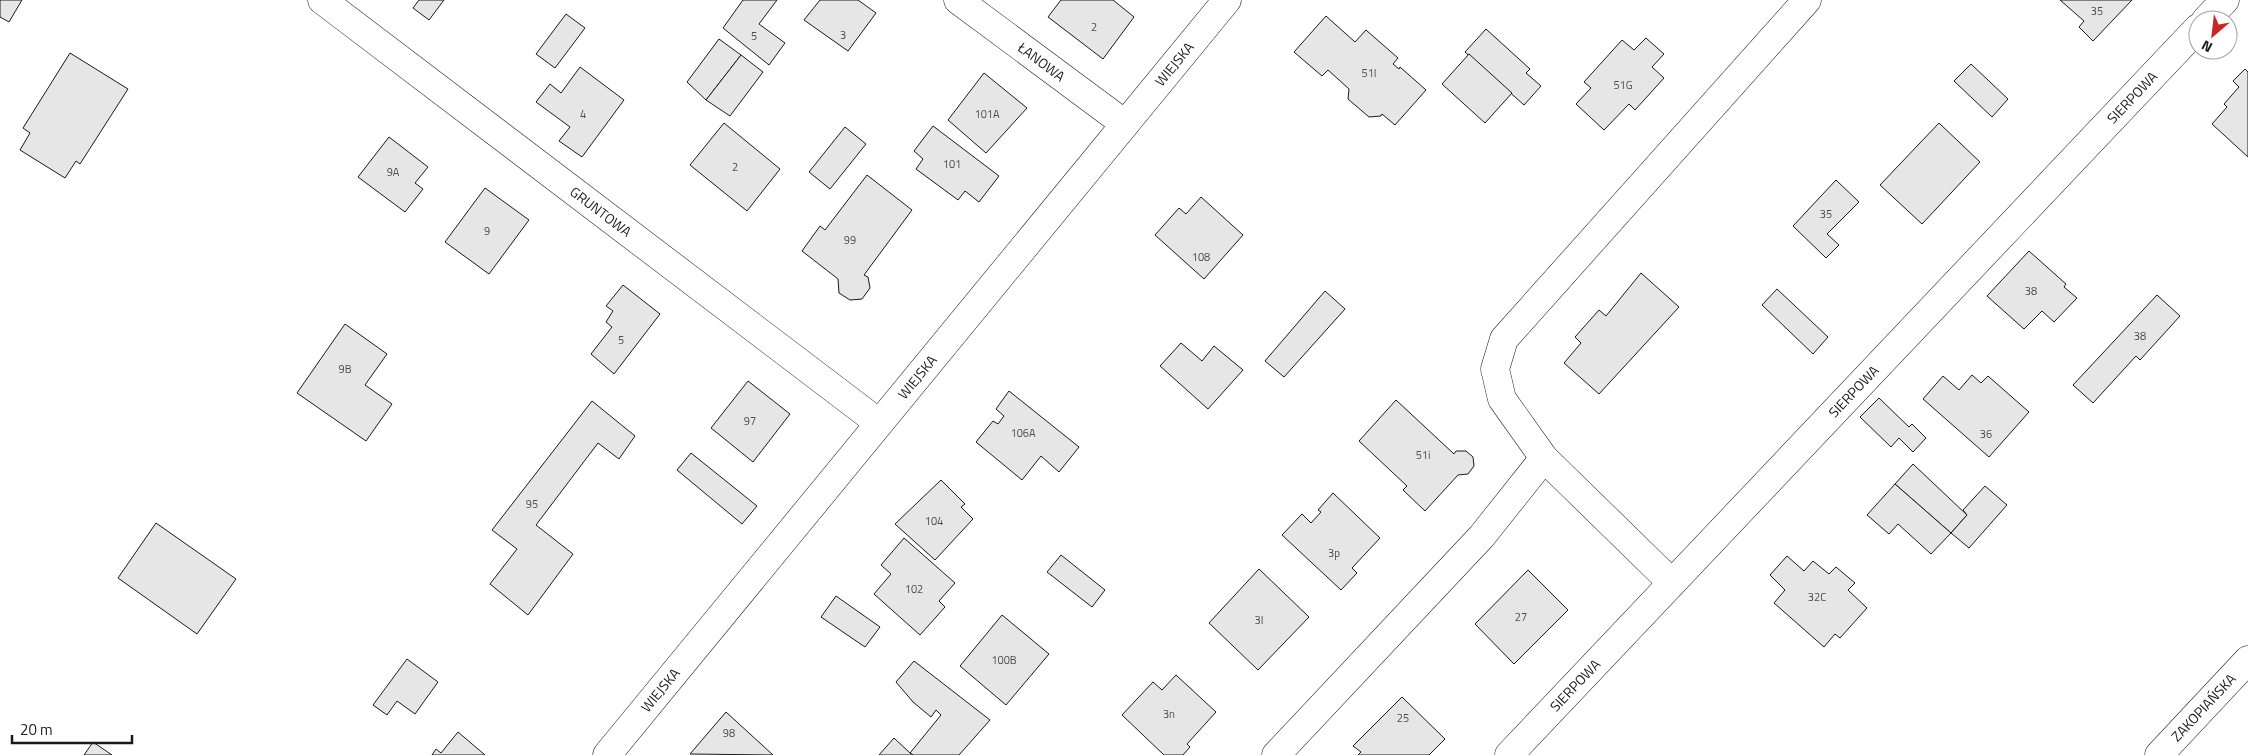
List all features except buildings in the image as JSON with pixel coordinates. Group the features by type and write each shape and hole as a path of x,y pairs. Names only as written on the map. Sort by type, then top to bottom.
{"street":[{"name":"GRUNTOWA","path":"322,0 879,423"},
{"name":"ŁANOWA","path":"958,0 1125,124"},
{"name":"WIEJSKA","path":"608,755 1227,0"},
{"path":"1672,583 1544,458 1502,400 1495,370 1504,340 1808,0"},
{"path":"2216,10 2225,0"},
{"name":"SIERPOWA","path":"1510,755 2188,39"},
{"path":"1276,755 1482,536 1544,458"},
{"name":"ZAKOPIAŃSKA","path":"2159,755 2248,660"}]}
